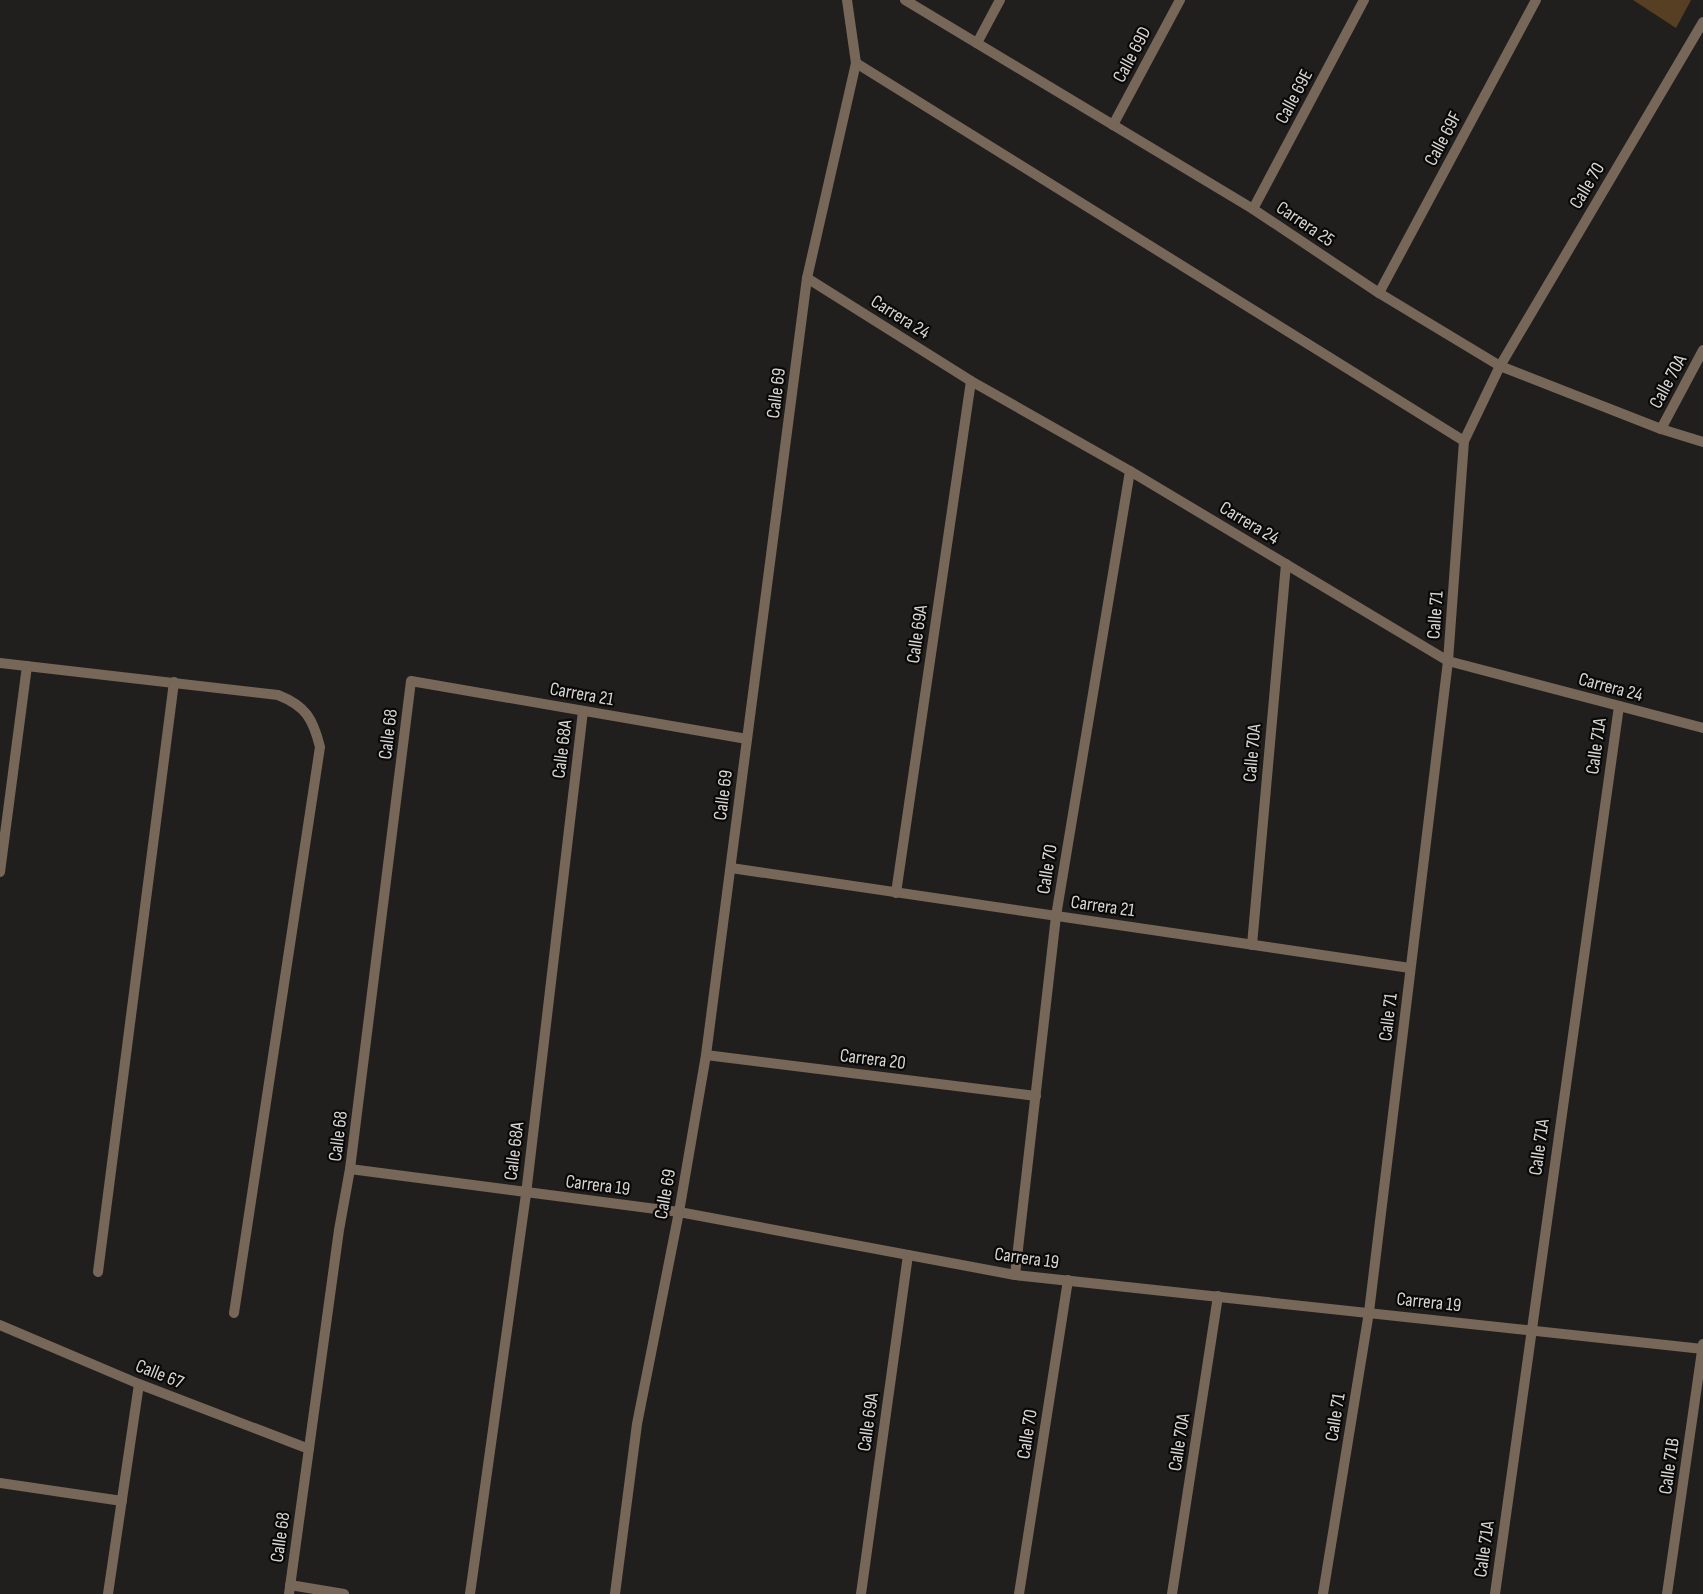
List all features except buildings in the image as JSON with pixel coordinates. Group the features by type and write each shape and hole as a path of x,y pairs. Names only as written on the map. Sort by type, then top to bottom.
{"street":[{"name":"Calle 69","path":"615,1594 637,1424 679,1212 706,1056 807,278 856,63 847,0"},
{"name":"Carrera 25","path":"905,0 1253,209 1379,293 1500,366 1661,429 1703,442"},
{"path":"977,43 1000,0"},
{"name":"Calle 69D","path":"1113,125 1180,0"},
{"name":"Calle 69E","path":"1253,209 1364,0"},
{"name":"Calle 69F","path":"1379,293 1536,0"},
{"name":"Calle 70","path":"1464,441 1500,366 1703,22"},
{"path":"856,63 1464,441"},
{"name":"Carrera 24","path":"807,278 971,381 1130,471 1448,660 1703,728"},
{"name":"Calle 70A","path":"1661,429 1703,350"},
{"name":"Calle 69A","path":"896,892 971,381"},
{"name":"Calle 71","path":"1323,1594 1369,1312 1448,660 1464,441"},
{"name":"Calle 70","path":"1016,1274 1056,916 1130,471"},
{"name":"Calle 70A","path":"1252,945 1286,564"},
{"path":"0,663 278,694 294,701 304,710 315,727 320,747 234,1313"},
{"path":"0,872 27,666"},
{"name":"Carrera 21","path":"411,681 747,739"},
{"name":"Calle 68","path":"290,1590 339,1230 350,1169 411,681"},
{"path":"98,1272 174,682"},
{"name":"Calle 71A","path":"1495,1594 1530,1329 1619,706"},
{"name":"Calle 68A","path":"470,1594 526,1194 583,711"},
{"name":"Carrera 21","path":"731,868 1410,968"},
{"name":"Carrera 20","path":"706,1056 1036,1096"},
{"name":"Carrera 19","path":"350,1169 526,1194 679,1212 1016,1274 1703,1348"},
{"name":"Calle 69A","path":"861,1594 908,1255"},
{"name":"Calle 70","path":"1019,1594 1068,1280"},
{"name":"Calle 70A","path":"1172,1594 1218,1296"},
{"name":"Calle 67","path":"0,1325 139,1384 308,1449"},
{"name":"Calle 71B","path":"1667,1594 1703,1344"},
{"path":"108,1594 139,1384"},
{"path":"0,1483 122,1501"},
{"path":"290,1590 344,1594"}],"shaded area":[{"path":"1633,0 1691,0 1676,28"}]}
